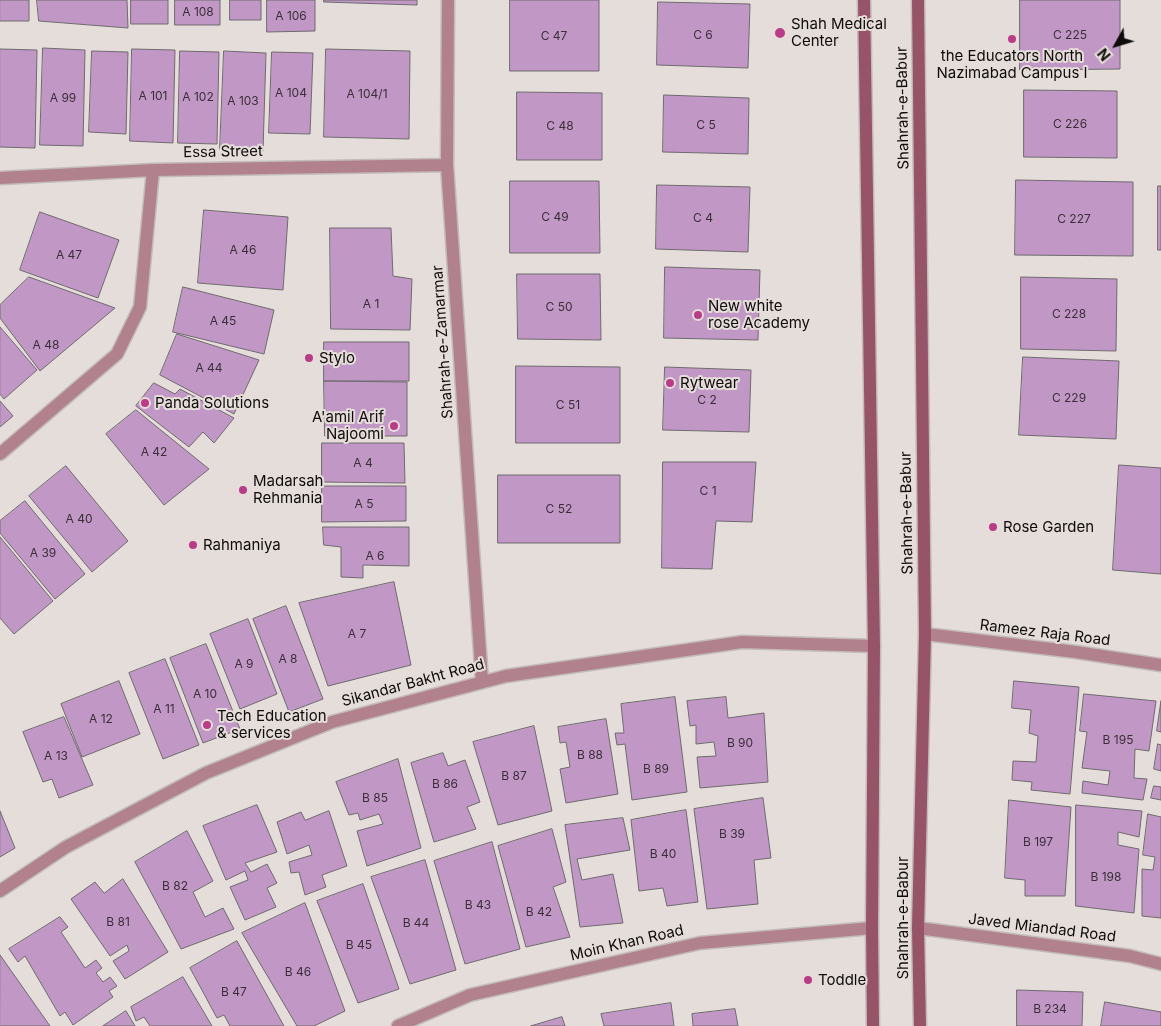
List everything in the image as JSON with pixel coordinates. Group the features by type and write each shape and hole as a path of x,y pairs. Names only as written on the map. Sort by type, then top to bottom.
{"main road":[{"name":"Shahrah-e-Babur","path":"864,0 874,646 873,1026"},
{"name":"Shahrah-e-Babur","path":"918,0 925,634 918,928 920,1026"}],"street":[{"name":"Shahrah-e-Zamarmar","path":"448,0 447,165 482,682"},
{"name":"Essa Street","path":"0,178 153,170 447,165"},
{"path":"0,454 117,354 140,307 153,170"},
{"name":"Rameez Raja Road","path":"925,634 1076,652 1161,666"},
{"name":"Sikandar Bakht Road","path":"0,891 66,847 206,773 332,722 506,676 742,642 874,646"},
{"name":"Moin Khan Road","path":"398,1026 470,995 700,943 872,928"},
{"name":"Javed Miandad Road","path":"918,928 1130,956 1161,964"}],"building":[{"path":"0,0 29,0 29,21 0,21"},
{"path":"37,0 127,0 128,28 39,21"},
{"path":"131,0 168,0 168,24 131,24"},
{"path":"175,0 220,0 220,25 175,25"},
{"path":"230,0 261,0 261,20 230,20"},
{"path":"267,0 315,0 315,31 267,32"},
{"path":"324,0 417,0 417,5 324,2"},
{"path":"510,0 599,0 599,71 510,71"},
{"path":"1020,0 1120,0 1120,69 1020,70"},
{"path":"658,2 750,4 748,68 657,65"},
{"path":"43,48 85,50 83,146 40,145"},
{"path":"0,49 37,50 35,148 0,147"},
{"path":"132,49 175,50 173,143 130,141"},
{"path":"326,49 410,51 409,139 324,137"},
{"path":"92,51 128,52 126,134 89,132"},
{"path":"180,51 219,52 217,144 178,143"},
{"path":"224,51 266,53 263,151 220,149"},
{"path":"272,52 313,53 310,134 269,133"},
{"path":"1024,90 1117,91 1117,158 1024,157"},
{"path":"517,92 602,93 602,160 517,160"},
{"path":"664,95 749,98 748,154 663,152"},
{"path":"1016,180 1133,182 1133,256 1015,255"},
{"path":"510,181 599,181 600,253 510,253"},
{"path":"657,185 750,187 748,252 656,249"},
{"path":"1158,186 1161,186 1161,250 1158,250"},
{"path":"204,210 288,217 283,290 198,283"},
{"path":"40,212 119,240 98,298 20,270"},
{"path":"330,228 391,228 393,276 412,279 410,330 331,329"},
{"path":"665,267 760,270 758,340 664,338"},
{"path":"517,274 600,274 601,340 518,339"},
{"path":"29,277 115,308 40,371 0,318 0,305"},
{"path":"1021,277 1117,279 1116,351 1021,349"},
{"path":"183,287 274,310 264,354 173,332"},
{"path":"0,327 37,370 4,399 0,394"},
{"path":"177,334 259,360 234,414 160,375"},
{"path":"324,342 409,342 409,381 324,381"},
{"path":"1023,357 1119,361 1116,439 1019,435"},
{"path":"516,366 620,367 620,443 516,443"},
{"path":"665,367 751,370 749,432 663,430"},
{"path":"324,381 407,382 407,436 325,436"},
{"path":"154,383 175,394 180,389 234,418 214,443 203,432 189,447 136,406"},
{"path":"0,401 13,416 0,427"},
{"path":"136,410 209,469 164,505 106,434"},
{"path":"322,443 404,443 405,483 322,482"},
{"path":"663,462 756,462 752,522 716,521 712,569 662,568"},
{"path":"1119,465 1161,468 1161,574 1113,570"},
{"path":"66,466 128,541 92,572 29,496"},
{"path":"498,475 620,475 620,543 498,543"},
{"path":"322,486 406,486 406,521 322,522"},
{"path":"25,501 85,574 55,599 0,533 0,521"},
{"path":"323,527 409,527 409,566 363,565 363,578 341,577 341,547 324,545"},
{"path":"0,537 53,601 14,634 0,618"},
{"path":"394,582 411,665 328,686 299,603"},
{"path":"286,606 323,699 289,712 253,619"},
{"path":"248,619 277,694 240,709 210,634"},
{"path":"206,644 240,729 203,743 170,658"},
{"path":"165,659 199,745 163,759 129,673"},
{"path":"119,681 140,734 82,757 61,704"},
{"path":"1014,681 1079,687 1070,794 1031,790 1032,782 1012,780 1013,761 1036,762 1038,736 1029,733 1031,710 1012,708"},
{"path":"1084,694 1156,701 1149,751 1135,749 1134,778 1147,779 1143,800 1082,793 1083,781 1108,785 1110,771 1082,768 1087,732 1080,731"},
{"path":"675,697 687,792 632,800 625,744 617,745 615,733 624,733 621,704"},
{"path":"726,697 728,718 764,713 768,782 700,788 697,757 716,756 714,742 696,744 696,725 690,726 687,701"},
{"path":"1161,701 1161,732 1157,731"},
{"path":"64,717 93,785 59,798 52,779 43,782 23,732"},
{"path":"606,719 618,794 566,803 560,769 570,767 566,742 560,743 558,727"},
{"path":"534,726 552,811 498,825 473,742"},
{"path":"1158,744 1161,745 1161,771 1154,769"},
{"path":"443,753 448,766 465,760 480,802 467,807 476,829 434,842 411,763"},
{"path":"398,759 421,848 367,866 357,831 383,824 379,814 360,820 358,813 349,815 336,782"},
{"path":"1154,786 1161,787 1161,800 1151,798"},
{"path":"763,798 771,858 754,860 758,904 707,909 694,809"},
{"path":"1009,800 1071,807 1065,896 1025,896 1025,880 1005,878"},
{"path":"257,805 277,852 245,863 251,872 267,864 277,883 267,888 276,907 245,920 230,887 248,880 245,871 226,880 203,826"},
{"path":"1076,805 1142,811 1139,837 1118,832 1118,845 1139,849 1134,913 1076,906"},
{"path":"686,810 698,902 667,906 663,888 639,891 631,820"},
{"path":"0,811 15,848 0,857"},
{"path":"329,811 347,866 322,875 326,887 305,895 299,872 291,873 289,862 312,855 309,845 287,854 277,822 301,812 305,820"},
{"path":"1148,814 1161,817 1161,918 1142,916 1142,869 1153,870 1155,857 1143,855"},
{"path":"623,818 630,850 577,859 582,880 613,874 623,923 580,927 565,825"},
{"path":"552,829 566,882 553,887 570,937 526,947 498,846"},
{"path":"187,831 213,881 193,892 205,917 223,908 234,929 181,949 135,862"},
{"path":"492,842 520,949 465,964 434,861"},
{"path":"425,860 456,970 410,984 371,877"},
{"path":"123,879 168,952 125,979 113,961 129,951 127,945 110,956 71,899 95,882 104,893"},
{"path":"363,884 399,989 358,1003 317,901"},
{"path":"305,903 345,1011 314,1026 297,1026 242,933"},
{"path":"60,917 68,927 61,932 85,968 96,960 102,968 96,973 103,982 110,977 117,986 109,991 113,997 73,1025 65,1012 60,1016 25,956 18,962 9,949"},
{"path":"237,941 284,1026 230,1026 224,1015 217,1018 190,968"},
{"path":"0,955 50,1026 0,1026"},
{"path":"183,977 212,1026 150,1026 144,1017 136,1021 131,1007"},
{"path":"1017,990 1083,992 1082,1026 1017,1026"},
{"path":"1105,1002 1161,1012 1161,1026 1101,1026"},
{"path":"671,1003 674,1026 604,1026 601,1014"},
{"path":"735,1009 738,1026 693,1026 692,1014"},
{"path":"126,1011 135,1026 103,1026"},
{"path":"562,1017 565,1026 531,1026"}],"place":[{"name":"Shah Medical Center","path":"780,33"},
{"name":"the Educators North Nazimabad Campus I","path":"1012,39"},
{"name":"New white rose Academy","path":"698,315"},
{"name":"Stylo","path":"309,358"},
{"name":"Rytwear","path":"670,383"},
{"name":"Panda Solutions","path":"145,403"},
{"name":"A'amil Arif Najoomi","path":"394,426"},
{"name":"Madarsah Rehmania","path":"243,490"},
{"name":"Rose Garden","path":"993,527"},
{"name":"Rahmaniya","path":"193,545"},
{"name":"Tech Education & services","path":"207,725"},
{"name":"Toddle","path":"808,980"}]}
